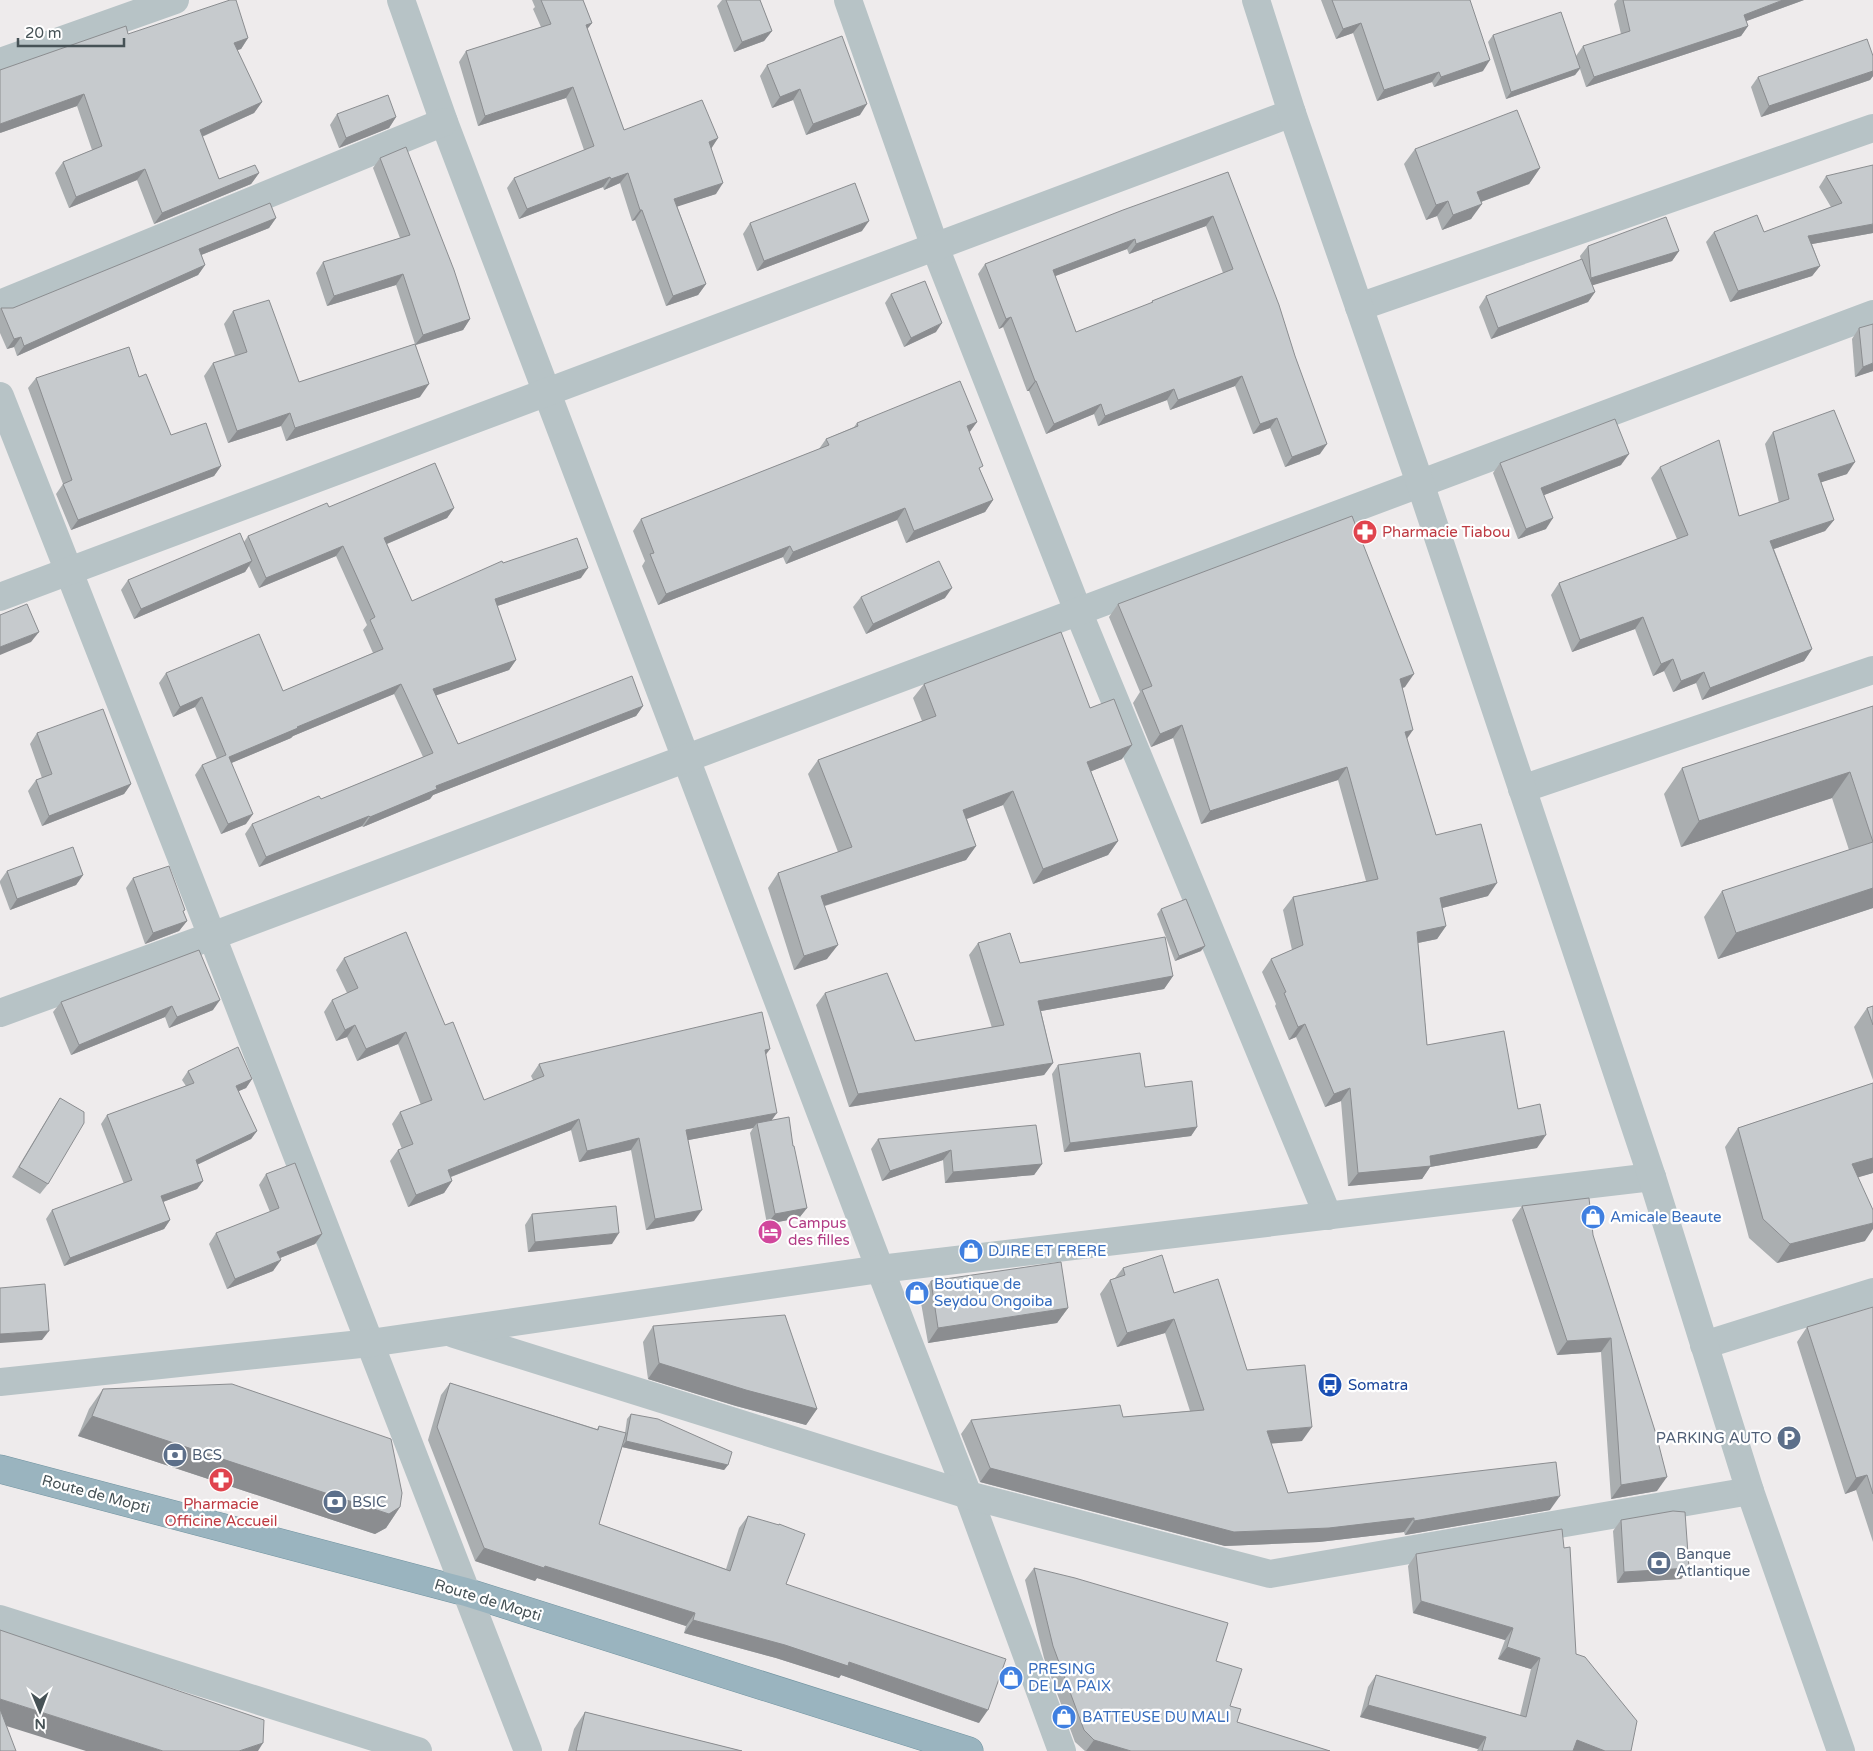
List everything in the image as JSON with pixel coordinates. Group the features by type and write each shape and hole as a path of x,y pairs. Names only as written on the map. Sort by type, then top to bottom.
{"highway":[{"name":"Route de Mopti","path":"0,1469 466,1592 969,1751"}],"street":[{"path":"0,62 175,0"},
{"path":"401,0 444,122 880,1269 968,1495 1062,1751"},
{"path":"848,0 935,247 1078,611 1328,1216"},
{"path":"1256,0 1292,113 1420,483 1652,1177 1750,1491 1841,1751"},
{"path":"0,597 1292,113"},
{"path":"0,304 444,122"},
{"path":"1359,307 1873,128"},
{"path":"0,1013 212,936 1873,314"},
{"path":"0,396 70,571 528,1751"},
{"path":"1522,789 1873,670"},
{"path":"0,1382 370,1343 880,1269 1652,1177"},
{"path":"1704,1345 1873,1292"},
{"path":"448,1332 968,1495 1270,1574 1750,1491"},
{"path":"0,1619 418,1751"},
{"path":"348,1751 380,1740"}],"building":[{"path":"230,0 236,0 248,38 234,43 262,102 200,130 219,179 255,165 259,173 162,213 145,169 76,197 63,162 102,146 84,94 0,124 0,70 126,26 128,34"},
{"path":"541,0 583,0 592,23 586,25 624,130 702,100 718,138 709,142 723,183 674,199 706,284 673,296 628,173 611,179 610,177 527,209 514,178 594,146 573,87 485,116 466,51 551,24"},
{"path":"726,0 760,0 772,31 742,42"},
{"path":"1332,0 1470,0 1490,60 1441,77 1439,72 1384,90 1361,23 1343,29"},
{"path":"1623,0 1783,0 1744,15 1748,26 1594,77 1583,46 1630,31"},
{"path":"1561,12 1580,68 1511,92 1493,35"},
{"path":"842,36 867,104 813,124 800,89 780,97 767,65"},
{"path":"1867,39 1873,56 1873,71 1769,106 1758,77"},
{"path":"388,95 396,117 346,138 337,114"},
{"path":"1517,110 1540,168 1477,192 1482,204 1453,215 1448,201 1436,205 1415,149"},
{"path":"406,147 454,270 470,319 423,335 403,274 334,296 323,262 410,235 380,158"},
{"path":"1873,165 1873,224 1808,236 1820,266 1738,291 1714,232 1757,215 1764,232 1842,203 1826,176"},
{"path":"1228,172 1279,305 1295,356 1327,444 1292,457 1277,418 1260,424 1242,376 1178,400 1174,389 1105,416 1101,404 1054,424 1035,381 1011,317 1006,319 985,264 1123,210","holes":["1213,216 1233,269 1076,332 1053,270 1135,239 1136,244"]},
{"path":"855,183 869,221 764,261 750,223"},
{"path":"270,203 276,218 199,249 205,265 24,346 21,337 14,339 1,308 13,308"},
{"path":"1666,217 1679,251 1591,278 1588,246"},
{"path":"1582,259 1595,292 1498,328 1486,296"},
{"path":"925,281 942,323 911,338 891,294"},
{"path":"269,300 299,382 415,344 429,384 295,428 290,413 237,431 213,363 247,352 233,311"},
{"path":"1873,324 1873,363 1863,367 1859,328"},
{"path":"129,347 139,377 146,374 171,435 206,423 221,466 78,520 63,484 72,480 36,378"},
{"path":"960,381 977,422 967,426 983,466 979,468 993,500 914,531 905,508 793,552 790,546 666,594 650,554 654,553 641,519 829,445 826,439 858,426 857,423"},
{"path":"1834,410 1855,462 1818,474 1834,520 1770,541 1812,649 1710,688 1704,672 1681,681 1673,659 1661,664 1643,617 1580,640 1559,583 1688,535 1660,467 1719,440 1739,516 1789,499 1773,432"},
{"path":"1615,419 1629,454 1541,488 1553,518 1526,529 1500,463"},
{"path":"435,463 454,508 384,538 412,601 502,561 503,563 577,538 588,568 495,599 516,660 433,689 458,744 632,676 643,706 436,786 437,789 370,817 266,857 252,824 319,796 321,799 433,753 401,684 229,757 253,814 228,824 202,765 226,755 202,697 180,707 166,673 259,634 283,691 383,649 370,620 375,617 343,546 266,578 248,536 327,503 329,507"},
{"path":"1352,516 1414,674 1400,679 1413,730 1405,732 1436,835 1481,824 1497,883 1440,898 1446,926 1417,932 1427,1045 1504,1031 1518,1109 1540,1104 1546,1135 1430,1156 1431,1166 1358,1173 1350,1088 1334,1094 1305,1024 1298,1027 1284,993 1286,992 1271,959 1303,945 1293,897 1378,879 1347,767 1210,811 1182,725 1160,734 1142,690 1152,686 1118,604"},
{"path":"240,533 252,561 141,609 128,580"},
{"path":"939,561 952,588 873,624 861,597"},
{"path":"27,604 39,632 0,647 0,615"},
{"path":"1061,632 1090,708 1114,699 1132,745 1087,762 1118,841 1043,869 1013,791 963,810 976,846 821,896 838,945 804,956 778,873 852,847 818,760 936,716 924,684"},
{"path":"1873,706 1873,842 1850,772 1699,821 1682,768"},
{"path":"103,709 131,784 49,816 36,780 52,774 37,733"},
{"path":"1873,842 1873,888 1736,933 1722,891"},
{"path":"73,847 83,875 17,899 7,871"},
{"path":"169,866 185,910 183,911 187,921 153,933 133,878"},
{"path":"1186,899 1205,946 1179,956 1161,909"},
{"path":"406,932 445,1025 453,1022 484,1100 544,1076 539,1064 762,1012 770,1049 765,1050 777,1113 686,1130 702,1210 655,1219 639,1138 587,1151 579,1119 448,1170 452,1181 416,1195 398,1150 413,1144 400,1112 432,1100 406,1032 366,1049 355,1025 345,1030 332,1000 358,988 344,958"},
{"path":"1010,933 1020,963 1165,937 1173,976 1038,1001 1053,1063 858,1094 825,993 887,973 915,1041 1004,1025 978,943"},
{"path":"199,950 220,1000 177,1017 172,1006 79,1045 61,1002"},
{"path":"1873,1006 1873,1025 1867,1008"},
{"path":"238,1047 252,1079 236,1086 257,1131 196,1160 203,1181 161,1196 170,1220 70,1258 52,1210 132,1180 107,1115 194,1083 188,1071"},
{"path":"1140,1053 1145,1087 1192,1081 1197,1127 1070,1143 1058,1065"},
{"path":"1873,1083 1873,1158 1852,1164 1873,1210 1873,1223 1790,1244 1763,1219 1738,1128"},
{"path":"60,1098 84,1112 84,1123 48,1184 19,1167"},
{"path":"789,1117 793,1146 807,1208 775,1214 757,1123"},
{"path":"1036,1125 1042,1164 953,1172 951,1150 890,1171 878,1139"},
{"path":"295,1163 322,1234 277,1252 281,1260 235,1279 216,1233 279,1208 266,1174"},
{"path":"1589,1198 1593,1235 1656,1434 1667,1477 1621,1485 1611,1338 1567,1341 1522,1206"},
{"path":"616,1206 619,1233 535,1242 532,1214"},
{"path":"1162,1255 1174,1293 1218,1279 1247,1370 1305,1365 1312,1427 1267,1431 1288,1493 1556,1462 1560,1496 1414,1521 1414,1518 1329,1528 1234,1532 990,1468 971,1420 1120,1405 1123,1417 1204,1410 1174,1319 1127,1333 1110,1280 1125,1275 1123,1268"},
{"path":"1061,1262 1068,1308 938,1328 931,1281"},
{"path":"45,1284 49,1331 0,1334 0,1288"},
{"path":"1873,1307 1873,1494 1867,1475 1856,1478 1807,1327"},
{"path":"785,1315 817,1409 746,1390 659,1363 653,1326"},
{"path":"450,1383 598,1430 599,1426 626,1433 599,1524 730,1571 748,1516 779,1524 805,1534 786,1584 1006,1659 988,1710 849,1662 848,1666 785,1645 693,1620 695,1613 484,1548 437,1427"},
{"path":"232,1384 391,1439 402,1493 400,1507 389,1514 92,1416 103,1389"},
{"path":"631,1414 658,1419 732,1452 728,1465 626,1441"},
{"path":"1673,1511 1685,1512 1689,1568 1624,1572 1621,1520"},
{"path":"1562,1529 1564,1548 1570,1547 1576,1654 1585,1657 1637,1721 1631,1751 1605,1751 1577,1740 1573,1751 1482,1751 1486,1737 1368,1705 1376,1675 1526,1717 1540,1658 1507,1647 1513,1628 1421,1601 1416,1554"},
{"path":"1034,1568 1075,1578 1228,1623 1216,1661 1242,1669 1230,1706 1241,1709 1237,1722 1330,1751 1131,1751 1094,1740 1084,1730 1053,1646"},
{"path":"0,1630 264,1720 263,1743 239,1751 163,1751 0,1699"},
{"path":"0,1709 16,1751 0,1751"},
{"path":"585,1712 742,1751 576,1751"}],"place":[{"name":"Pharmacie Tiabou","path":"1365,532"},
{"name":"Amicale Beaute","path":"1593,1217"},
{"name":"Campus des filles","path":"770,1232"},
{"name":"DJIRE ET FRERE","path":"971,1251"},
{"name":"Boutique de Seydou Ongoiba","path":"917,1293"},
{"name":"Somatra","path":"1330,1385"},
{"name":"PARKING AUTO","path":"1789,1438"},
{"name":"BCS","path":"175,1455"},
{"name":"Pharmacie Officine Accueil","path":"221,1480"},
{"name":"BSIC","path":"335,1502"},
{"name":"Banque Atlantique","path":"1659,1563"},
{"name":"PRESING DE LA PAIX","path":"1011,1678"},
{"name":"BATTEUSE DU MALI","path":"1064,1717"}]}
